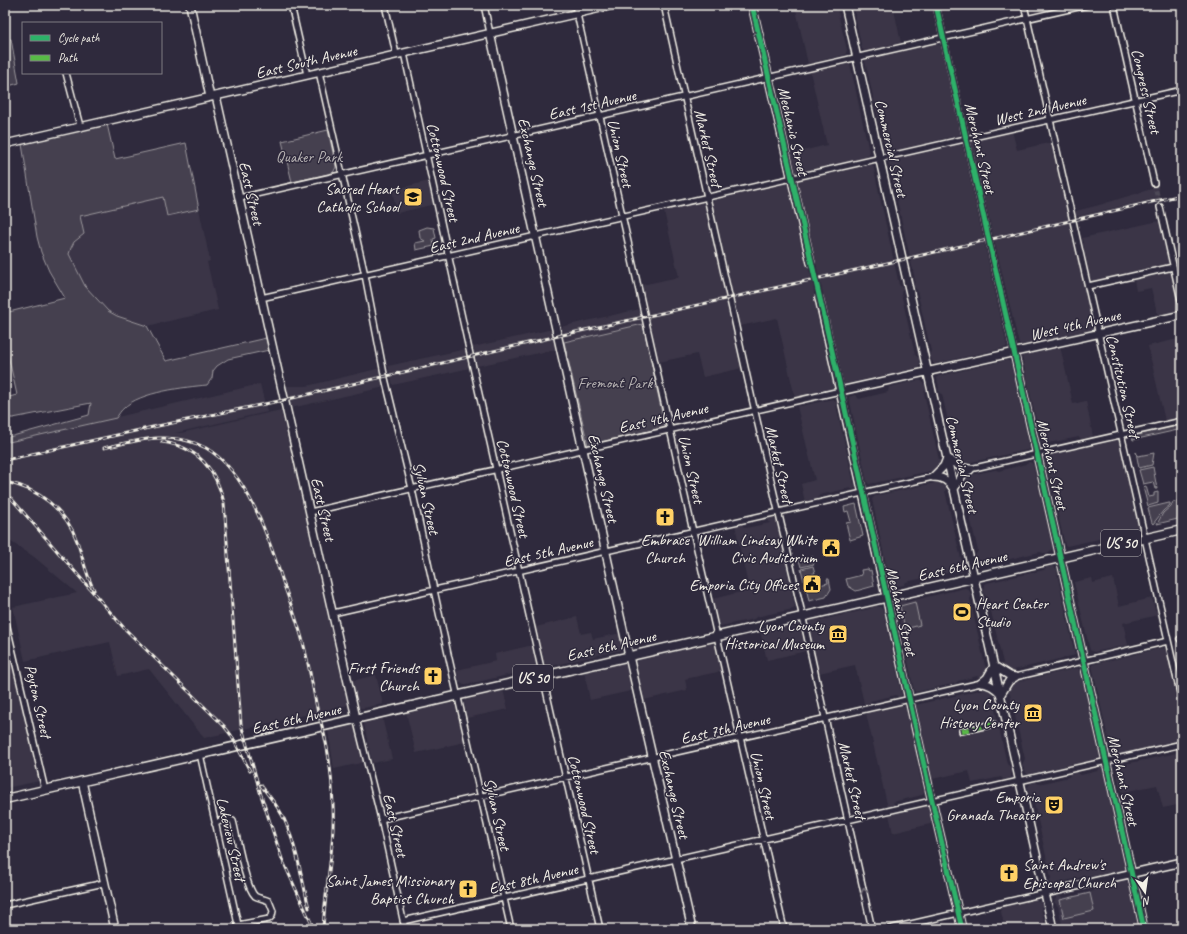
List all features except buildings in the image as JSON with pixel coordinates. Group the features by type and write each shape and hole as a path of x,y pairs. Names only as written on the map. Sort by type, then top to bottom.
{"main road":[{"name":"US 50","path":"1060,556 1182,530"},
{"name":"East 6th Avenue","path":"5,799 1060,556"}],"street":[{"name":"East Street","path":"190,5 239,198 405,929"},
{"path":"292,5 307,75"},
{"path":"385,5 396,54"},
{"path":"484,5 490,33"},
{"name":"Union Street","path":"575,5 784,929"},
{"name":"East South Avenue","path":"5,144 614,5"},
{"name":"Market Street","path":"664,5 872,929"},
{"name":"Mechanic Street","path":"752,5 811,264"},
{"name":"Commercial Street","path":"845,5 1053,929"},
{"name":"Merchant Street","path":"936,5 1144,929"},
{"name":"Constitution Street","path":"1024,5 1182,702"},
{"name":"East 1st Avenue","path":"239,198 1087,5"},
{"name":"Congress Street","path":"1114,5 1154,182"},
{"name":"Exchange Street","path":"490,33 629,656 692,929"},
{"name":"Cottonwood Street","path":"404,53 542,676 600,929"},
{"name":"Sylvan Street","path":"319,72 365,275 384,374 412,489 457,695 511,929"},
{"path":"66,74 80,126"},
{"name":"West 2nd Avenue","path":"880,158 1182,90"},
{"name":"East 2nd Avenue","path":"261,298 880,158"},
{"path":"1160,206 1182,305"},
{"path":"1088,286 1173,267"},
{"name":"Mechanic Street","path":"819,298 962,929"},
{"name":"West 4th Avenue","path":"928,372 1182,315"},
{"name":"East 4th Avenue","path":"310,512 754,410 928,372"},
{"path":"933,477 938,477 949,482 954,489 963,474 970,470 1037,453 1182,421"},
{"path":"933,477 944,466 947,458 962,468 970,470"},
{"name":"East 5th Avenue","path":"333,613 933,477"},
{"name":"Peyton Street","path":"5,618 45,790"},
{"path":"981,683 987,678 994,666 1010,676 1015,676 1168,641"},
{"path":"981,683 997,690 1001,694 1009,681 1015,676"},
{"name":"East 7th Avenue","path":"381,820 981,683"},
{"path":"962,731 993,724"},
{"name":"East 8th Avenue","path":"404,921 1182,744"},
{"name":"Lakeview Street","path":"200,754 239,927"},
{"path":"82,781 115,929"},
{"path":"216,824 229,818 233,820 244,873 252,892 256,896 269,901 273,912 272,916 268,918 239,927"},
{"path":"889,929 1182,862"},
{"path":"5,905 104,883"}],"shaded area":[{"path":"795,5 836,5 847,50 845,55 808,64"},
{"path":"877,5 893,5 901,43 865,51 862,49 854,10"},
{"path":"936,43 941,46 961,133 960,135 886,153 865,61 868,58"},
{"path":"846,62 850,64 869,155 865,158 797,173 794,170 790,154 827,145 810,71"},
{"path":"1012,131 1017,150 1053,142 1068,213 1158,187 1160,198 1070,218 1094,328 1092,331 1022,346 1019,344 971,143 975,140"},
{"path":"959,143 963,146 1007,346 1005,348 934,364 929,356 931,351 917,290 913,286 915,281 914,275 888,160 890,158"},
{"path":"869,163 873,165 899,285 903,288 901,293 915,355 919,358 920,364 919,367 915,369 845,384 843,381 821,287 813,288 835,385 831,389 795,398 777,318 740,326 712,204 715,199 787,184 791,188 809,271 817,269 797,182 801,179"},
{"name":"Sacred Heart Catholic School","path":"429,181 435,204 397,213 392,190"},
{"path":"163,197 168,216 199,209 210,261 207,262 218,310 147,326 117,316 108,311 85,286 69,254 74,242 84,234 80,216"},
{"path":"702,202 706,206 742,368 703,377 697,354 659,362 642,285 679,277 664,211"},
{"path":"1159,221 1179,308 1176,312 1158,316 1151,288 1136,291 1134,279 1092,288 1082,238"},
{"path":"640,309 643,324 564,342 560,327"},
{"path":"553,329 558,349 477,366 473,347"},
{"path":"1182,338 1182,417 1165,421 1148,346"},
{"path":"1060,346 1073,404 1086,401 1093,437 1082,439 1079,437 1043,444 1041,442 1022,357 1025,354"},
{"path":"466,349 470,368 393,385 388,366"},
{"path":"1007,360 1011,363 1030,448 1027,450 967,463 968,467 954,461 956,457 942,394 938,390 937,378 939,376"},
{"path":"381,368 385,387 291,408 285,386 307,386"},
{"path":"919,380 922,381 926,388 924,393 939,460 942,463 935,470 869,484 867,482 849,397 855,395 859,399 888,392 889,387"},
{"path":"260,384 267,412 175,433 181,433 281,410 348,705 204,738 149,669 118,676 110,642 25,661 13,607 77,593 33,556 5,538 5,443"},
{"path":"833,399 838,403 836,405 854,484 856,487 853,490 850,488 819,495 818,499 805,502 801,484 815,480 797,406"},
{"path":"1116,439 1119,440 1122,448 1139,525 1135,531 1067,546 1065,545 1045,460 1046,456"},
{"path":"1030,462 1033,464 1053,548 1048,553 1040,552 983,565 980,564 975,556 978,551 963,487 959,484 966,476 995,470 999,471"},
{"path":"940,480 948,486 945,491 961,559 963,560 965,567 961,572 956,571 906,582 904,585 892,585 890,583 872,499 875,496 939,482"},
{"path":"767,518 776,518 777,520 795,607 793,609 756,617 754,619 720,626 718,624 713,599 749,590 735,525 740,524 746,528 770,523"},
{"path":"1053,566 1058,570 1057,573 1075,655 1014,670 1012,673 1000,667 1003,663 988,598 983,593 984,585 987,583 1044,570 1046,567"},
{"path":"1092,578 1093,583 1113,578 1119,606 1152,598 1158,615 1123,623 1128,645 1094,652 1090,650 1074,582"},
{"path":"965,588 968,589 972,595 970,599 985,666 989,669 986,676 981,679 977,676 958,681 956,683 916,692 914,690 896,604 903,599 906,602"},
{"path":"873,606 880,607 883,610 902,695 899,698 896,695 870,701 874,705 865,707 855,665 819,673 808,624 817,619 821,620 869,609"},
{"path":"577,617 581,634 591,632 593,639 621,633 623,648 621,650 551,666 545,665 536,627"},
{"path":"796,623 800,626 806,651 767,660 760,631"},
{"path":"5,635 40,781 5,788"},
{"path":"712,643 716,646 722,671 685,679 687,690 644,700 636,664 637,661 640,659"},
{"path":"533,645 537,664 534,669 464,685 459,682 457,670 496,661 495,654"},
{"path":"1162,648 1167,649 1168,652 1182,713 1182,741 1115,756 1112,755 1092,665"},
{"path":"627,663 635,690 590,700 584,671"},
{"path":"1077,668 1081,670 1100,757 1097,759 1027,774 1022,765 1025,759 1010,694 1006,691 1011,682 1013,683"},
{"path":"376,675 383,704 360,708 357,703 352,681"},
{"path":"984,686 994,692 992,696 1007,764 1012,768 1011,778 1004,780 1001,777 972,783 969,771 932,779 916,705 984,689"},
{"path":"503,690 508,709 467,718 464,703 465,699"},
{"path":"455,702 457,705 465,742 416,753 406,712"},
{"path":"902,705 907,707 919,754 916,757 924,794 893,802 895,806 888,808 866,713"},
{"path":"382,717 392,759 372,763 364,724 367,720"},
{"path":"353,723 356,724 365,762 334,769 328,729"},
{"path":"1182,752 1182,804 1163,808 1157,785 1123,792 1120,788 1116,766"},
{"path":"1100,767 1103,768 1104,771 1126,869 1094,878 1091,875 1057,883 1058,886 1055,886 1049,882 1051,878 1033,798 1029,794 1028,787 1031,783 1036,782 1039,784 1069,777 1070,774 1077,773 1081,775 1098,771"},
{"path":"928,805 930,806 934,823 893,833 889,814"},
{"path":"1125,880 1129,882 1140,929 1063,929 1058,906 1054,902 1058,895 1064,898 1094,891 1096,887"},
{"path":"1034,899 1044,904 1041,908 1046,929 1005,929 1000,907"}],"green space":[{"path":"5,39 11,39 19,83 5,87"},
{"path":"107,124 115,159 186,143 199,209 167,216 163,197 80,216 84,234 74,242 69,254 85,286 108,311 117,316 147,326 166,361 266,338 269,350 228,359 217,366 213,371 212,378 207,385 163,391 131,402 116,418 9,442 9,437 89,415 91,403 13,418 5,418 5,398 17,395 5,341 5,313 65,298 49,271 41,252 37,237 22,144"},
{"name":"Quaker Park","path":"328,130 336,167 333,173 292,182 282,141"},
{"path":"427,227 434,228 436,238 433,239 434,246 416,250 415,243 425,241 420,238 419,230"},
{"name":"Fremont Park","path":"643,324 665,427 588,445 564,342"},
{"path":"1182,425 1182,429 1133,440 1132,436"},
{"path":"1136,452 1138,456 1154,453 1152,465 1139,468"},
{"path":"1153,467 1157,489 1155,489 1153,482 1143,484 1139,470"},
{"path":"1146,486 1149,497 1154,496 1154,493 1158,492 1158,503 1148,506 1143,487"},
{"path":"1179,501 1179,505 1182,507 1182,518 1157,524 1163,513 1171,506 1173,502"},
{"path":"1170,503 1170,505 1163,511 1153,524 1148,508"},
{"path":"856,504 863,536 850,540 846,523 851,522 848,511 845,512 844,507"},
{"path":"811,556 814,564 801,567 799,560 811,558"},
{"path":"813,566 815,573 812,574 813,579 804,581 801,569"},
{"path":"868,569 869,571 871,570 874,586 856,591 848,586 846,579 862,575 861,570"},
{"path":"827,579 829,579 831,589 826,597 809,601 805,583 813,581 815,586 828,583"},
{"path":"915,602 920,625 905,629 900,606"},
{"path":"1090,893 1094,911 1064,918 1060,900"}],"tunnel":[{"path":"1154,183 1160,207"},
{"path":"811,263 819,298"}],"railway":[{"path":"5,460 284,400 558,336 892,262 1182,195"},
{"path":"104,448 155,438 181,439 194,443 206,448 221,459 234,473 256,509 272,549 301,635 328,755 332,785 333,836 323,929"},
{"path":"162,442 186,449 204,462 216,480 221,491 224,503 241,724 261,795 282,859 314,929"},
{"path":"5,482 29,489 49,502 58,510 66,520 77,541 94,590"},
{"path":"11,498 124,628 224,726 231,735 250,771"},
{"path":"261,785 283,816 289,831 296,853 309,908"}],"marked path":[{"path":"962,731 993,724"}],"cycle path":[{"path":"752,5 835,364 962,929"},
{"path":"936,5 1144,929"}],"place":[{"name":"Sacred Heart Catholic School","path":"413,197"},
{"name":"Embrace Church","path":"665,517"},
{"name":"William Lindsay White Civic Auditorium","path":"831,548"},
{"name":"Emporia City Offices","path":"812,584"},
{"name":"Heart Center Studio","path":"962,612"},
{"name":"Lyon County Historical Museum","path":"838,634"},
{"name":"First Friends Church","path":"433,676"},
{"name":"Lyon County History Center","path":"1033,713"},
{"name":"Emporia Granada Theater","path":"1054,805"},
{"name":"Saint Andrew's Episcopal Church","path":"1009,873"},
{"name":"Saint James Missionary Baptist Church","path":"468,889"}]}
